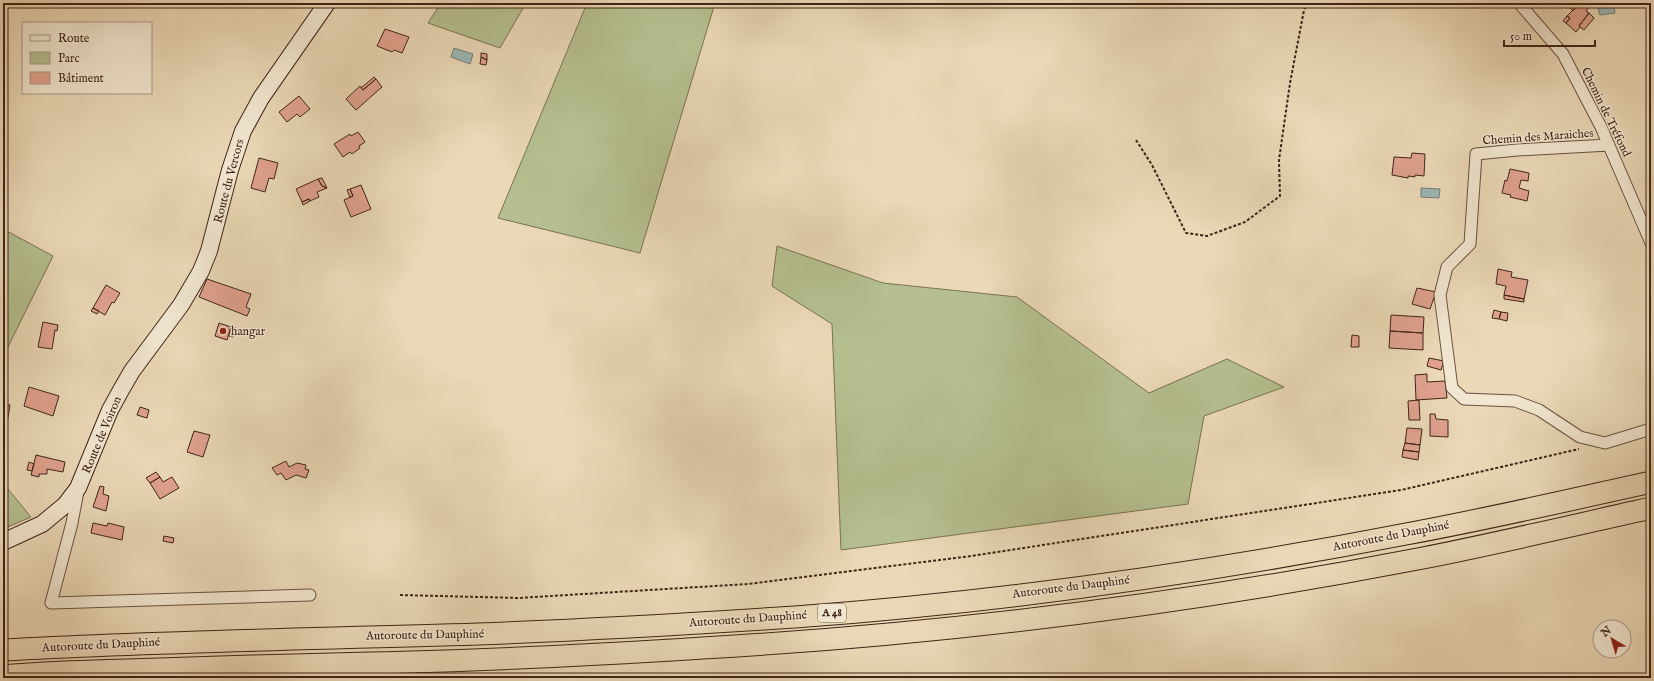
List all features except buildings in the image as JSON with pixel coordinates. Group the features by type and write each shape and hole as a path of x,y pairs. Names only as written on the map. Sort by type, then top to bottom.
{"highway":[{"name":"Autoroute du Dauphiné","path":"3,650 128,643 580,630 797,617 947,603 1110,583 1257,561 1408,534 1651,482"},
{"name":"A 48","path":"3,676 260,665 488,660 702,648 902,633 1042,618 1180,599 1302,579 1424,558 1651,508"}],"main road":[{"name":"Route du Vercors","path":"181,305 201,271 209,251 230,170 243,131 261,98 327,3"},
{"name":"Route de Voiron","path":"3,542 42,524 65,504 78,488 110,410 121,390 132,371 181,305"}],"street":[{"name":"Chemin de Tréfond","path":"1519,3 1563,54 1609,145 1651,243"},
{"name":"Chemin des Maraiches","path":"1605,444 1580,437 1539,410 1515,401 1464,399 1452,388 1440,295 1447,267 1470,244 1476,154 1517,150 1609,145"},
{"path":"1605,444 1651,429"},
{"path":"78,488 72,524 51,603 310,594"}],"lane":[{"path":"1648,3 1651,6"}],"path":[{"path":"1136,140 1152,166 1186,233 1207,236 1245,222 1280,196 1279,160 1290,83 1304,10 1307,3"},
{"path":"400,596 518,598 764,582 971,556 1401,490 1605,444"}],"green space":[{"path":"441,3 526,3 500,48 428,23"},
{"path":"587,3 715,3 640,253 498,218"},
{"path":"3,229 53,256 3,357"},
{"path":"777,246 883,283 1017,297 1149,393 1227,359 1284,387 1204,416 1188,504 841,550 832,324 772,286"},
{"path":"3,483 31,517 3,529"}],"water":[{"path":"1614,6 1615,13 1600,15 1598,8"},
{"path":"454,48 473,54 470,64 451,57"},
{"path":"1421,188 1440,189 1439,198 1421,197"}],"place":[{"name":"hangar","path":"223,331"}]}
